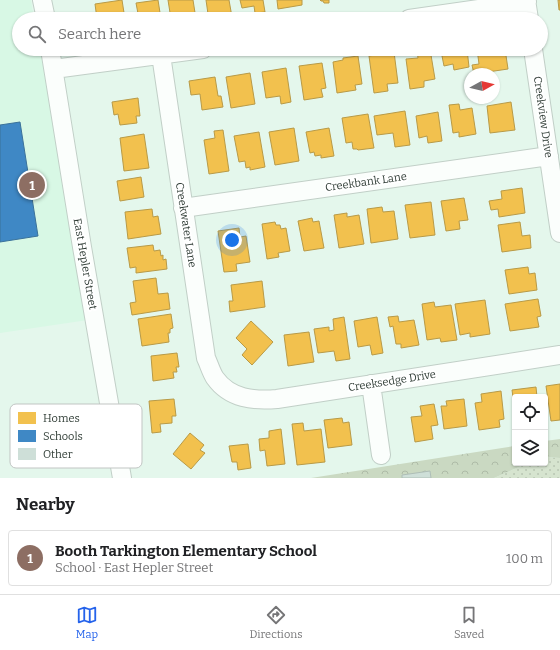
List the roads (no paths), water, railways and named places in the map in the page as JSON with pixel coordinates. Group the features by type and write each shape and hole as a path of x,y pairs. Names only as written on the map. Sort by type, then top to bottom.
{"street":[{"path":"42,0 45,12"},
{"path":"478,12 527,7"},
{"name":"East Hepler Street","path":"51,56 109,404"},
{"path":"54,70 154,56"},
{"name":"Creekwater Lane","path":"161,56 206,358 214,378 223,394"},
{"name":"Creekview Drive","path":"534,56 560,233"},
{"name":"Creekbank Lane","path":"183,208 549,156"},
{"name":"Creeksedge Drive","path":"223,394 252,400 264,400 560,355"},
{"path":"371,384 381,455"},
{"name":"East Hepler Street","path":"120,468 122,478"}],"place":[{"name":"Booth Tarkington Elementary School","path":"32,185"}]}
